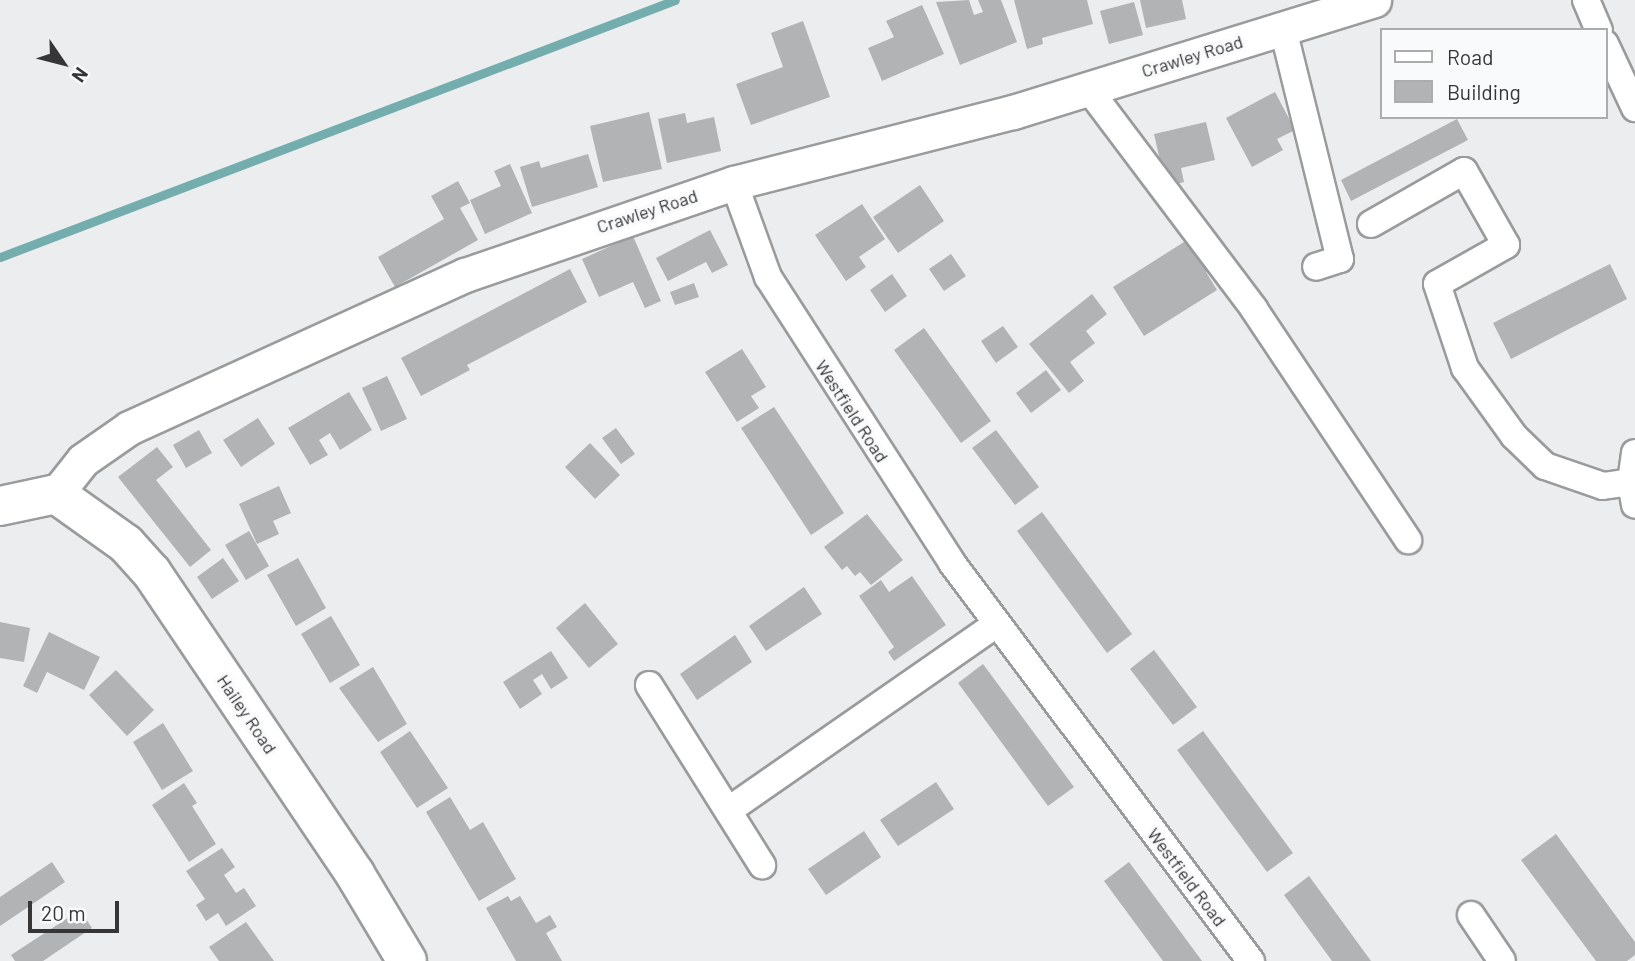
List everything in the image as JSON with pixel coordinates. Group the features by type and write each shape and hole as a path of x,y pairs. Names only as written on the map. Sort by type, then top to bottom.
{"main road":[{"path":"0,506 57,494"},
{"name":"Hailey Road","path":"57,494 126,544 152,573 355,874 407,961"}],"street":[{"name":"Crawley Road","path":"57,494 83,460 129,428 465,275 734,183 953,128 1374,0"},
{"path":"1586,0 1598,28"},
{"path":"1283,29 1346,250 1464,171 1506,245 1437,284 1465,368 1514,436 1545,466 1603,486 1633,493 1635,453"},
{"path":"1607,48 1635,108"},
{"path":"1087,88 1247,299 1408,540"},
{"name":"Westfield Road","path":"734,183 768,277 875,447 997,624 1251,961"},
{"path":"729,810 997,624"},
{"path":"649,685 762,865"},
{"path":"1471,915 1502,961"}],"building":[{"path":"969,0 974,15 983,12 978,0 1001,0 1017,42 960,65 936,2"},
{"path":"1014,0 1087,0 1093,24 1042,38 1043,44 1027,49"},
{"path":"1140,0 1182,0 1186,19 1146,28"},
{"path":"1134,2 1143,35 1109,44 1100,11"},
{"path":"922,5 944,54 882,81 868,48 894,37 886,21"},
{"path":"803,21 830,97 751,125 736,84 783,67 771,33"},
{"path":"1275,92 1295,130 1277,139 1283,150 1252,167 1226,118"},
{"path":"649,112 662,169 603,182 590,126"},
{"path":"685,113 687,123 714,117 721,151 667,163 658,119"},
{"path":"1457,119 1468,140 1351,201 1341,180"},
{"path":"1206,122 1215,160 1181,168 1184,182 1166,187 1154,134"},
{"path":"588,154 598,187 532,207 520,167 539,161 541,168"},
{"path":"510,164 532,213 485,234 470,200 501,186 494,171"},
{"path":"458,181 470,203 460,208 478,240 395,287 378,257 444,219 431,196"},
{"path":"920,185 944,221 898,253 873,217"},
{"path":"862,204 885,239 859,257 866,267 846,281 815,235"},
{"path":"710,230 728,265 712,273 706,262 668,281 656,258"},
{"path":"1195,235 1215,266 1206,272 1217,290 1144,336 1113,287"},
{"path":"633,236 661,301 645,308 633,282 599,297 582,259"},
{"path":"951,254 966,276 944,291 929,269"},
{"path":"1610,264 1627,299 1511,359 1493,323"},
{"path":"570,269 587,302 467,365 470,370 421,396 401,358"},
{"path":"892,274 907,296 885,312 870,290"},
{"path":"694,283 699,297 675,305 670,292"},
{"path":"1092,294 1107,314 1086,331 1095,343 1070,362 1084,381 1069,393 1029,344"},
{"path":"1003,326 1018,347 996,363 981,341"},
{"path":"924,328 991,421 961,443 894,350"},
{"path":"742,349 766,387 751,396 759,408 737,422 705,372"},
{"path":"1046,370 1061,390 1031,413 1016,393"},
{"path":"387,376 407,419 381,431 362,388"},
{"path":"349,392 372,430 340,450 330,433 319,440 328,455 310,465 288,428"},
{"path":"774,407 844,513 811,535 741,428"},
{"path":"258,418 275,444 241,467 223,440"},
{"path":"616,428 635,454 621,464 602,438"},
{"path":"199,430 212,453 186,468 173,445"},
{"path":"996,430 1039,487 1015,505 972,448"},
{"path":"590,443 620,475 595,499 565,467"},
{"path":"157,447 173,467 156,480 211,550 190,567 118,477"},
{"path":"279,486 291,513 273,521 279,534 257,544 239,504"},
{"path":"1042,512 1132,634 1107,653 1017,531"},
{"path":"867,514 903,560 871,585 860,572 855,576 847,566 842,570 824,547"},
{"path":"249,531 269,566 246,580 225,545"},
{"path":"223,558 239,581 212,599 197,577"},
{"path":"298,558 326,608 296,626 267,575"},
{"path":"912,576 946,625 894,661 888,652 894,647 859,596 881,580 889,592"},
{"path":"804,587 822,614 766,651 749,626"},
{"path":"585,603 618,644 589,668 556,628"},
{"path":"331,616 360,665 330,683 301,634"},
{"path":"0,622 30,628 24,662 0,658"},
{"path":"49,632 100,657 84,690 47,672 37,693 23,686"},
{"path":"735,635 752,662 697,700 680,674"},
{"path":"1154,650 1197,707 1173,725 1130,669"},
{"path":"551,651 568,678 551,689 542,674 533,680 542,694 520,709 503,682"},
{"path":"983,664 1074,787 1048,806 958,683"},
{"path":"373,667 407,724 378,742 339,688"},
{"path":"116,670 154,710 127,736 89,695"},
{"path":"163,723 193,771 162,790 133,742"},
{"path":"410,731 448,788 417,808 380,752"},
{"path":"1203,731 1293,853 1267,872 1177,750"},
{"path":"936,782 954,809 898,846 880,820"},
{"path":"184,783 197,803 192,806 216,844 189,862 152,805"},
{"path":"450,797 470,830 483,822 516,879 479,901 426,812"},
{"path":"864,831 881,857 826,895 808,869"},
{"path":"1556,834 1635,942 1635,955 1627,961 1596,961 1521,860"},
{"path":"222,848 235,867 224,875 236,893 244,888 256,906 226,926 218,913 206,921 196,905 205,899 186,871"},
{"path":"52,862 65,882 0,926 0,897"},
{"path":"1129,862 1202,961 1163,961 1104,881"},
{"path":"1309,876 1371,961 1332,961 1284,895"},
{"path":"508,896 511,901 520,896 536,923 550,915 557,927 546,933 562,961 516,961 486,908"},
{"path":"80,910 92,928 43,961 15,961 11,955"},
{"path":"246,922 274,961 219,961 209,947"}],"waterway":[{"path":"0,257 675,0"}]}
